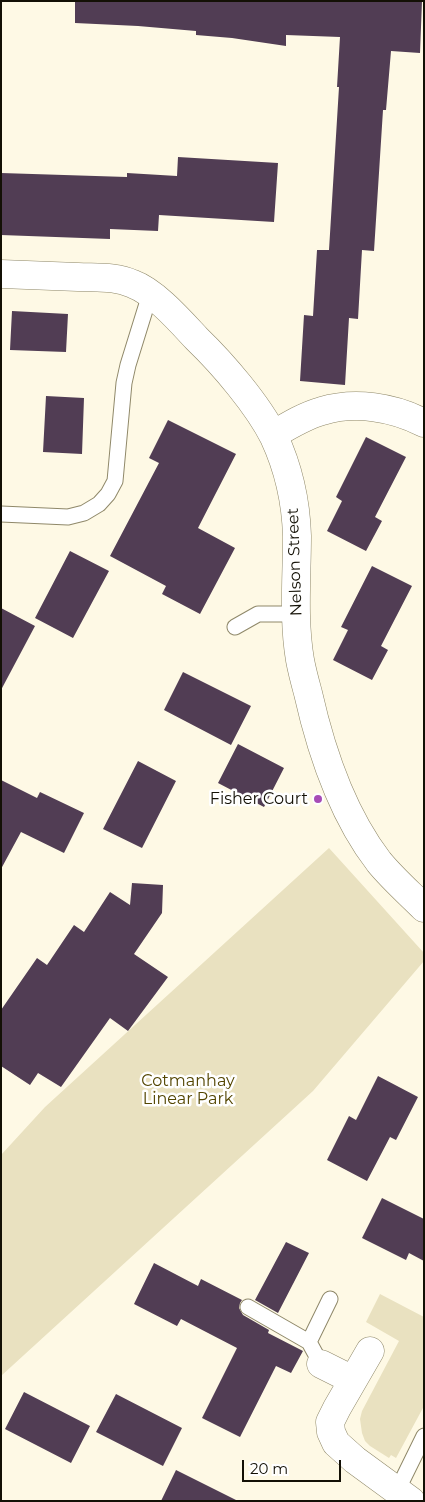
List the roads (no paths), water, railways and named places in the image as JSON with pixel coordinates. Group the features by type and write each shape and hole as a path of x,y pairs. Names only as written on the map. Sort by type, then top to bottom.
{"street":[{"name":"Nelson Street","path":"1,274 110,278 134,284 150,294 202,344 252,403 273,435 285,466 295,508 296,614 300,660 315,724 336,784 354,820 380,862 424,908"},
{"path":"273,435 320,412 342,406 363,406 388,410 415,418 424,423"},
{"path":"370,1351 336,1408 330,1422 331,1432 336,1442 356,1460 404,1496"},
{"path":"315,1353 353,1380"}],"lane":[{"path":"1,514 68,518 84,513 99,504 108,494 114,481 124,383 150,294"},
{"path":"235,627 258,614 296,614"},
{"path":"248,1307 315,1353 330,1299"},
{"path":"404,1496 424,1436"}],"place":[{"name":"Fisher Court","path":"318,799"}],"park label":[{"name":"Cotmanhay Linear Park","path":"188,1090"}]}
